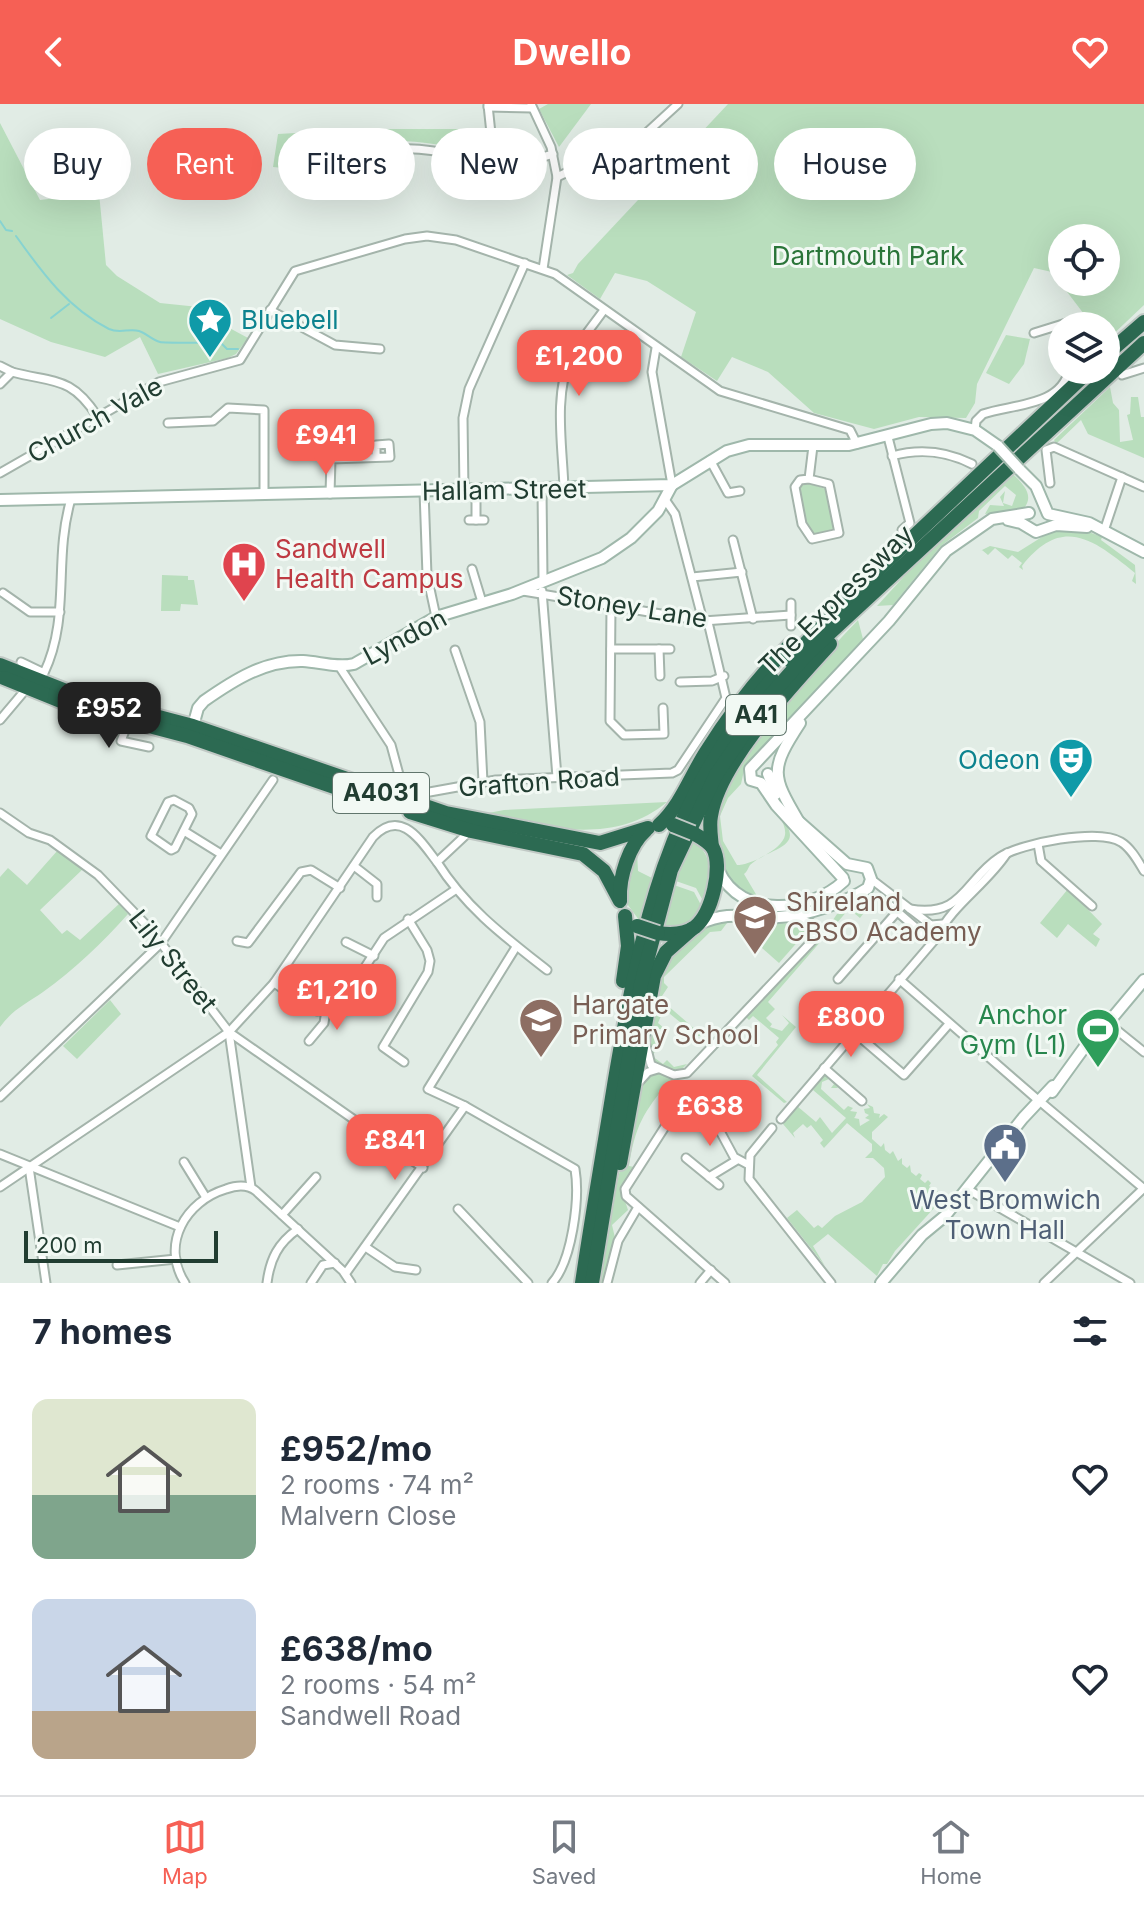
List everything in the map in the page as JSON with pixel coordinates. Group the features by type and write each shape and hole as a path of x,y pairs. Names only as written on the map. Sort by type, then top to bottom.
{"highway":[{"path":"1120,341 1144,320"},
{"name":"The Expressway","path":"582,1283 598,1223 649,945 681,846 716,775 769,697 808,653 1144,343"},
{"name":"The Expressway","path":"598,1223 639,943 666,855 703,778 760,693 877,571 1075,384"},
{"name":"A41","path":"660,826 672,813 712,743 769,666 877,571"},
{"name":"A41","path":"712,847 710,827 715,802 750,740 778,703 881,588"},
{"name":"A4031","path":"0,665 73,706 192,731 453,826 583,854 604,871 622,908 637,926 675,935 696,926"},
{"name":"A4031","path":"0,676 192,731 446,813 600,843 660,826"},
{"path":"622,908 620,888 638,837 660,826 693,833 712,847 718,869 696,926"},
{"name":"A41","path":"592,1283 597,1248 600,1118 628,946 622,908"},
{"name":"A41","path":"598,1223 636,1087 658,965 696,926"}],"street":[{"path":"557,177 610,155 642,137 678,104"},
{"path":"491,128 488,105 532,106 553,154 557,177 543,269"},
{"path":"415,149 430,149 490,162 520,163 553,154"},
{"name":"Church Vale","path":"0,473 159,382 240,360 287,279 307,265 417,236 456,240 525,263"},
{"path":"476,520 470,492 463,418 469,389 525,263 543,269 720,391 739,400 850,430 857,444"},
{"path":"270,310 335,345 380,349"},
{"path":"564,489 562,424 566,371 572,356 604,310"},
{"path":"1034,333 1048,330"},
{"path":"656,348 652,372 672,485 666,501"},
{"path":"1122,375 1144,368 1141,359"},
{"path":"0,366 12,372 69,385 86,398 97,416"},
{"path":"0,384 12,372"},
{"path":"975,430 976,421 983,414 1028,408 1045,399 1062,384"},
{"path":"168,423 213,421 228,408 264,410 264,495"},
{"path":"672,485 710,460 742,446 857,444 931,424 947,423 975,430 998,446 1040,493 1038,512 1028,527"},
{"path":"888,437 912,521 902,530"},
{"path":"809,479 813,446"},
{"path":"1050,483 1044,473 1046,450 1054,447 1144,487"},
{"path":"892,456 928,451 949,454 972,464"},
{"path":"330,494 331,459 376,457"},
{"path":"710,460 728,493 740,491"},
{"path":"1100,530 1122,477"},
{"path":"809,479 829,484 839,533 812,539 806,534 795,487 800,480 809,479"},
{"name":"Hallam Street","path":"0,500 470,492 672,485"},
{"path":"654,486 675,514 724,676 712,681 682,680"},
{"path":"542,490 541,580 557,777"},
{"path":"424,491 427,575 436,617"},
{"path":"21,662 44,673 57,638 60,554 71,499"},
{"name":"Lyndon","path":"192,731 198,708 204,701 265,666 301,661 339,666 371,655 436,617 521,591 614,551 666,501"},
{"path":"1038,512 1050,521 1045,530"},
{"path":"766,776 749,777 750,769 889,621 946,551 992,519 1038,512 1080,519 1144,552"},
{"path":"992,519 1028,527 1036,532 1056,525 1100,530"},
{"path":"733,540 753,619"},
{"path":"472,569 482,602"},
{"path":"692,577 742,572"},
{"name":"Stoney Lane","path":"521,591 706,621 791,615"},
{"path":"3,593 30,612 60,612"},
{"path":"791,603 791,626"},
{"path":"611,606 609,709 613,726 624,735 664,734 663,708"},
{"path":"611,649 670,649"},
{"path":"659,649 660,676"},
{"path":"455,650 480,722 483,782"},
{"name":"Grafton Road","path":"339,666 391,745 405,789 424,793 483,782 672,773 678,770 726,698 724,676"},
{"path":"0,720 29,684"},
{"path":"800,823 778,786 775,770 782,751 815,701"},
{"path":"129,720 121,741 149,747"},
{"path":"795,721 766,776 776,805 844,880 859,892 884,892"},
{"path":"757,764 770,787 800,823 839,858 867,868 871,879 904,909 922,933"},
{"path":"0,1097 161,943 273,780"},
{"path":"174,800 189,808 192,814 184,831 171,850 153,841 151,836 168,802 174,800"},
{"name":"Lily Street","path":"0,813 29,833 50,840 98,875 161,943 229,1032 423,1168"},
{"path":"0,1187 229,1032 274,983 378,831 393,825 411,829 455,890 516,947 547,970"},
{"path":"453,826 456,844"},
{"path":"184,831 221,854"},
{"path":"437,862 471,831"},
{"path":"930,943 928,914 958,901 999,857 1007,853 1038,844 1105,837 1121,842 1144,871"},
{"path":"1038,844 1041,861 1092,906"},
{"path":"778,1104 784,1115 930,943 944,921 963,906 1007,853"},
{"path":"718,869 724,884 737,897 774,905 816,900 844,880 847,869 855,865"},
{"path":"354,866 377,884 377,897"},
{"path":"237,941 248,943 301,872 311,870 340,888"},
{"path":"784,916 821,909 859,892 871,879"},
{"path":"274,983 317,1011 339,1007 384,938 455,890"},
{"path":"886,902 931,925 944,921"},
{"path":"838,979 904,909 937,909"},
{"path":"937,909 944,921"},
{"path":"645,1030 647,1059 658,1069 674,1075 687,1073 815,938 811,923 784,916 739,913 696,926"},
{"path":"404,1062 383,1047 428,972 430,961 408,919"},
{"path":"346,942 374,956"},
{"path":"516,947 428,1089 464,1105 575,1169 575,1201 565,1267 552,1283"},
{"path":"1096,1032 1108,1023 1144,977"},
{"path":"881,1283 967,1189 1144,977"},
{"path":"899,979 1144,1188 1044,1283"},
{"path":"309,1041 324,1023 326,1010"},
{"path":"1108,1023 1144,1052"},
{"path":"854,1032 904,1075 949,1024"},
{"path":"229,1032 251,1187 346,1273 351,1283"},
{"path":"824,1068 862,1101"},
{"path":"636,1087 648,1072 658,1069"},
{"path":"725,1283 625,1192 668,1122 694,1091 700,1094 737,1160 747,1164"},
{"path":"346,1273 367,1248 464,1105"},
{"path":"772,1128 750,1155 747,1164 752,1186 831,1283"},
{"path":"0,1154 180,1227"},
{"path":"686,1158 719,1185"},
{"path":"709,1177 737,1160"},
{"path":"184,1162 205,1196"},
{"path":"29,1167 46,1283"},
{"path":"282,1215 316,1177"},
{"path":"185,1283 176,1259 180,1227 189,1211 205,1196 231,1187 251,1187"},
{"path":"967,1189 1130,1283"},
{"path":"607,1283 618,1241 638,1207"},
{"path":"458,1209 528,1283"},
{"path":"267,1283 269,1265 278,1248 298,1229"},
{"path":"367,1248 395,1267 416,1270"},
{"path":"117,1265 176,1259"},
{"path":"311,1283 323,1265 335,1263"},
{"path":"700,1283 711,1270"}],"green space":[{"path":"548,104 591,104 573,128 563,128 563,142 559,147 539,109"},
{"name":"Dartmouth Park","path":"728,104 1144,104 1144,305 1120,328 1120,312 1082,312 1070,296 1120,296 1120,224 1048,224 1048,271 1034,268 977,384 975,403 966,418 919,417 874,429 814,413 768,372 732,357 717,381 681,357 696,312 647,281 615,273 600,299 567,275 573,273 638,200 758,200 758,128 706,128"},
{"path":"0,123 24,169 24,200 100,200 106,265 117,276 160,303 218,309 222,324 248,338 236,354 228,358 158,374 140,337 105,357 51,342 0,319"},
{"path":"415,129 431,129 431,144 415,142"},
{"path":"278,134 278,167 273,167"},
{"path":"1006,335 1030,339 1024,364 1009,384 986,373"},
{"path":"1110,387 1113,403 1119,410 1120,442 1133,440 1127,415 1130,414 1131,397 1138,397 1141,417 1144,417 1144,458 1088,434 1081,420 1056,444 1054,440"},
{"path":"1013,474 1028,494 1024,508 985,514 990,505 1004,506 1000,497 1005,491 1003,503 1012,506 1016,495 1005,486 979,511 978,518 941,546 893,605 877,606 909,571"},
{"path":"807,483 826,489 836,524 834,529 814,534 806,528 798,488"},
{"path":"1081,529 1102,537 1101,540 1135,565 1136,584 1132,581 1135,573 1105,550 1078,538 1064,537 1051,541 1037,550 1022,566 1023,570 1019,567 1022,563 1012,555 1008,559 995,548 988,555 982,550 990,546 1018,552 1053,530"},
{"path":"162,575 188,576 188,580 194,580 198,605 181,604 180,611 161,611"},
{"path":"858,620 863,639 763,754 745,766 741,784 728,798 720,816 723,841 737,865 761,857 744,874 757,896 737,886 724,864 716,823 723,796 736,770 775,714"},
{"path":"667,802 646,816 623,825 600,829 576,830 478,815 504,810"},
{"path":"780,817 788,827 788,841 766,855 778,846 785,835"},
{"path":"690,839 703,851 709,865 702,899 696,888 673,880"},
{"path":"58,850 84,868 40,910 62,934 67,930 80,940 119,904 128,914 77,965 15,1011 0,1027 0,877 8,868 27,885"},
{"path":"637,852 638,871 652,878 639,920 625,901"},
{"path":"671,884 694,892 701,905 685,924 660,926"},
{"path":"1068,889 1102,924 1093,934 1100,939 1096,947 1068,924 1057,938 1040,923"},
{"path":"872,902 860,918 850,910"},
{"path":"848,910 768,1002 775,1009 766,1018 772,1024 770,1027 782,1031 789,1023 782,1015 796,1027 757,1075 787,1102 784,1103 752,1076 778,1045 776,1042 779,1038 753,1016 749,1020 746,1017 818,942 837,914"},
{"path":"742,921 796,924 808,930 779,963 738,927"},
{"path":"715,922 727,923 721,931 710,932 664,977 668,987 660,999 703,1036 697,1036 664,1009 658,1023 665,1029 656,1029 665,1037 652,1056 663,1064 667,1060 674,1067 687,1064 682,1069 671,1070 651,1060 648,1050 660,967 680,945"},
{"path":"110,1000 121,1014 77,1059 63,1046"},
{"path":"647,1075 669,1075 675,1084 669,1082 646,1111 637,1130 629,1166 634,1167 621,1189 628,1210 612,1225 616,1242 605,1283 595,1283 638,1088"},
{"path":"824,1076 829,1076 838,1088 831,1088 834,1084 829,1079 822,1082 821,1089 844,1110 848,1106 853,1108 850,1111 857,1112 854,1118 859,1119 860,1126 870,1120 865,1118 869,1115 864,1109 870,1108 867,1104 873,1107 874,1113 880,1114 879,1118 884,1114 888,1117 872,1132 872,1139 881,1147 884,1143 885,1150 890,1154 893,1151 898,1161 902,1158 902,1164 907,1168 910,1165 911,1172 916,1176 919,1173 922,1175 920,1179 925,1183 928,1180 931,1183 929,1186 945,1196 887,1264 883,1264 877,1276 828,1234 813,1246 825,1266 787,1218 797,1210 814,1228 818,1225 822,1228 835,1216 862,1202 885,1177 884,1168 873,1158 865,1158 872,1151 872,1144 847,1123 824,1148 820,1143 823,1140 811,1125 807,1128 803,1124 793,1133 795,1138 783,1124 797,1106 816,1122 820,1117 832,1133 846,1118 813,1090"}],"waterway":[{"path":"0,221 6,230 12,231"},
{"path":"16,236 69,301 109,329 139,331 160,342 220,342 227,349 238,349"},
{"path":"51,318 69,304"}],"place":[{"name":"Bluebell","path":"210,359"},
{"name":"Sandwell Health Campus","path":"244,603"},
{"name":"Odeon","path":"1071,799"},
{"name":"Shireland CBSO Academy","path":"755,956"},
{"name":"Hargate Primary School","path":"541,1059"},
{"name":"Anchor Gym (L1)","path":"1098,1069"},
{"name":"West Bromwich Town Hall","path":"1005,1184"}]}
